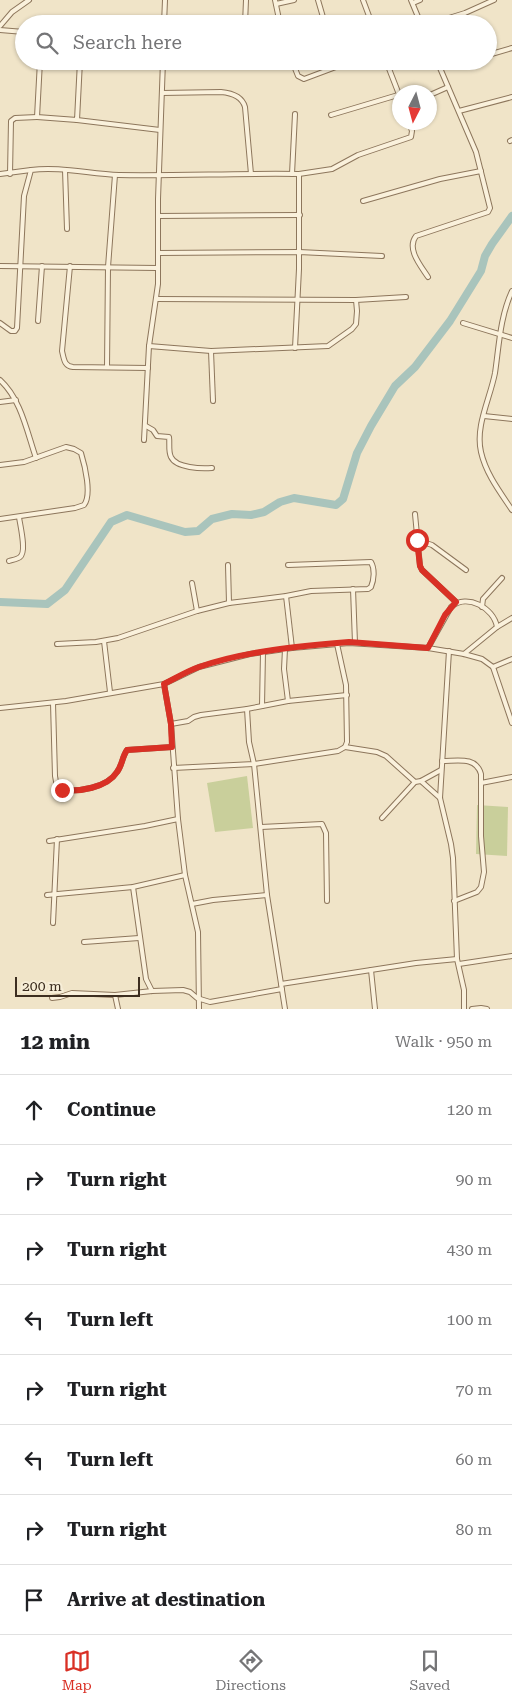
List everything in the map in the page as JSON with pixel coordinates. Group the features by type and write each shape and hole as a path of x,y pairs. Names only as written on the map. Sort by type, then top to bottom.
{"street":[{"path":"0,26 12,12 29,0"},
{"path":"164,15 165,0"},
{"path":"246,0 246,15"},
{"path":"278,15 276,2 294,0"},
{"path":"318,0 322,15"},
{"path":"363,0 369,15"},
{"path":"417,15 412,2 420,0"},
{"path":"459,15 494,0"},
{"path":"0,30 15,31"},
{"path":"497,52 512,48"},
{"path":"37,117 40,70"},
{"path":"77,120 80,70"},
{"path":"144,440 149,346 158,284 163,70"},
{"path":"296,70 298,76 304,79 329,70"},
{"path":"389,70 395,85"},
{"path":"428,277 412,247 416,236 489,212 476,152 441,70"},
{"path":"437,92 448,87"},
{"path":"162,93 221,92 240,98 245,107 251,174"},
{"path":"460,111 512,96"},
{"path":"331,116 392,98"},
{"path":"292,174 295,114"},
{"path":"10,174 11,121 15,118 37,117 77,120 160,130"},
{"path":"0,174 52,169 159,176 300,174 332,169 358,155 406,139 412,134 411,130"},
{"path":"0,322 11,331 16,330 19,266 23,238 24,196 30,170"},
{"path":"65,170 67,229"},
{"path":"363,201 440,179 481,171"},
{"path":"107,367 108,267 115,174"},
{"path":"295,348 300,174"},
{"path":"158,216 300,215"},
{"path":"158,253 299,252 382,256"},
{"path":"0,266 157,268"},
{"path":"38,321 42,266"},
{"path":"70,266 62,351 66,364 73,367 148,368"},
{"path":"512,291 506,305 494,375 480,438 483,458 494,484 512,510"},
{"path":"156,299 356,300 406,297"},
{"path":"149,346 211,351 328,346 352,329 357,318 356,300"},
{"path":"463,323 512,338"},
{"path":"211,351 213,402"},
{"path":"0,380 8,386 16,400 36,458"},
{"path":"0,402 16,400"},
{"path":"484,416 512,419"},
{"path":"146,426 153,430 157,436 169,437 171,458 175,462 201,469 212,468"},
{"path":"0,466 24,462 66,447 74,448 81,453 85,469 87,498 86,504 75,508 19,517 0,518"},
{"path":"415,514 420,566 456,602"},
{"path":"9,560 20,558 23,554 19,517"},
{"path":"417,540 432,545 466,570"},
{"path":"57,644 104,641 126,636 197,610 229,603 311,591 371,587 374,574 371,562 288,565"},
{"path":"228,565 229,603"},
{"path":"482,607 483,599 502,578"},
{"path":"192,583 197,610"},
{"path":"353,589 355,643"},
{"path":"286,596 292,648"},
{"path":"428,648 445,615 456,602 470,601 482,607 495,619 497,627"},
{"path":"464,654 497,627 512,618"},
{"path":"104,641 110,692"},
{"path":"0,708 53,703 164,684 199,667 263,652 355,643 428,648 482,659 493,667 512,723"},
{"path":"173,768 254,764 338,752 345,747 347,742 347,695 337,644"},
{"path":"284,649 284,669 288,701"},
{"path":"262,706 263,652"},
{"path":"449,652 440,798 451,844 457,959 464,990 464,1009"},
{"path":"493,667 512,659"},
{"path":"164,684 171,724 178,819 186,875 198,932 199,1009"},
{"path":"171,724 188,721 197,716 288,701 347,695"},
{"path":"53,703 55,776 57,787 62,790 92,787 109,780 117,773 127,750 172,747"},
{"path":"247,709 249,742 254,764 267,895 285,1009"},
{"path":"345,747 377,752 386,756 414,782"},
{"path":"442,761 467,761 474,763 480,768 481,836 484,867 481,887 476,892 454,901"},
{"path":"382,818 414,782 441,770"},
{"path":"481,782 512,777"},
{"path":"421,780 440,798"},
{"path":"49,841 178,819"},
{"path":"260,827 322,824 326,833 327,901"},
{"path":"54,924 57,839"},
{"path":"47,895 132,886 186,875"},
{"path":"132,886 146,979 152,991"},
{"path":"192,904 267,895"},
{"path":"84,942 139,938"},
{"path":"459,964 512,956"},
{"path":"282,984 457,959"},
{"path":"371,970 375,1009"},
{"path":"52,998 72,993 115,995 152,991 187,991 200,999 210,1002 282,989"},
{"path":"115,995 118,1009"},
{"path":"472,1009 487,1009"}],"green space":[{"path":"247,776 253,828 215,832 207,783"},
{"path":"477,805 508,807 507,856 476,854"}],"waterway":[{"path":"0,602 47,604 65,590 111,522 127,515 185,532 198,531 212,519 232,514 251,515 264,512 280,502 294,498 336,505 343,499 357,453 395,386 415,367 450,321 481,271 485,256 492,244 512,216"}],"route":[{"path":"62,790 92,787 109,780 117,773 127,750 172,747 171,724 164,684 199,667 250,654 349,642 428,648 445,615 456,602 422,570 417,540"}]}
